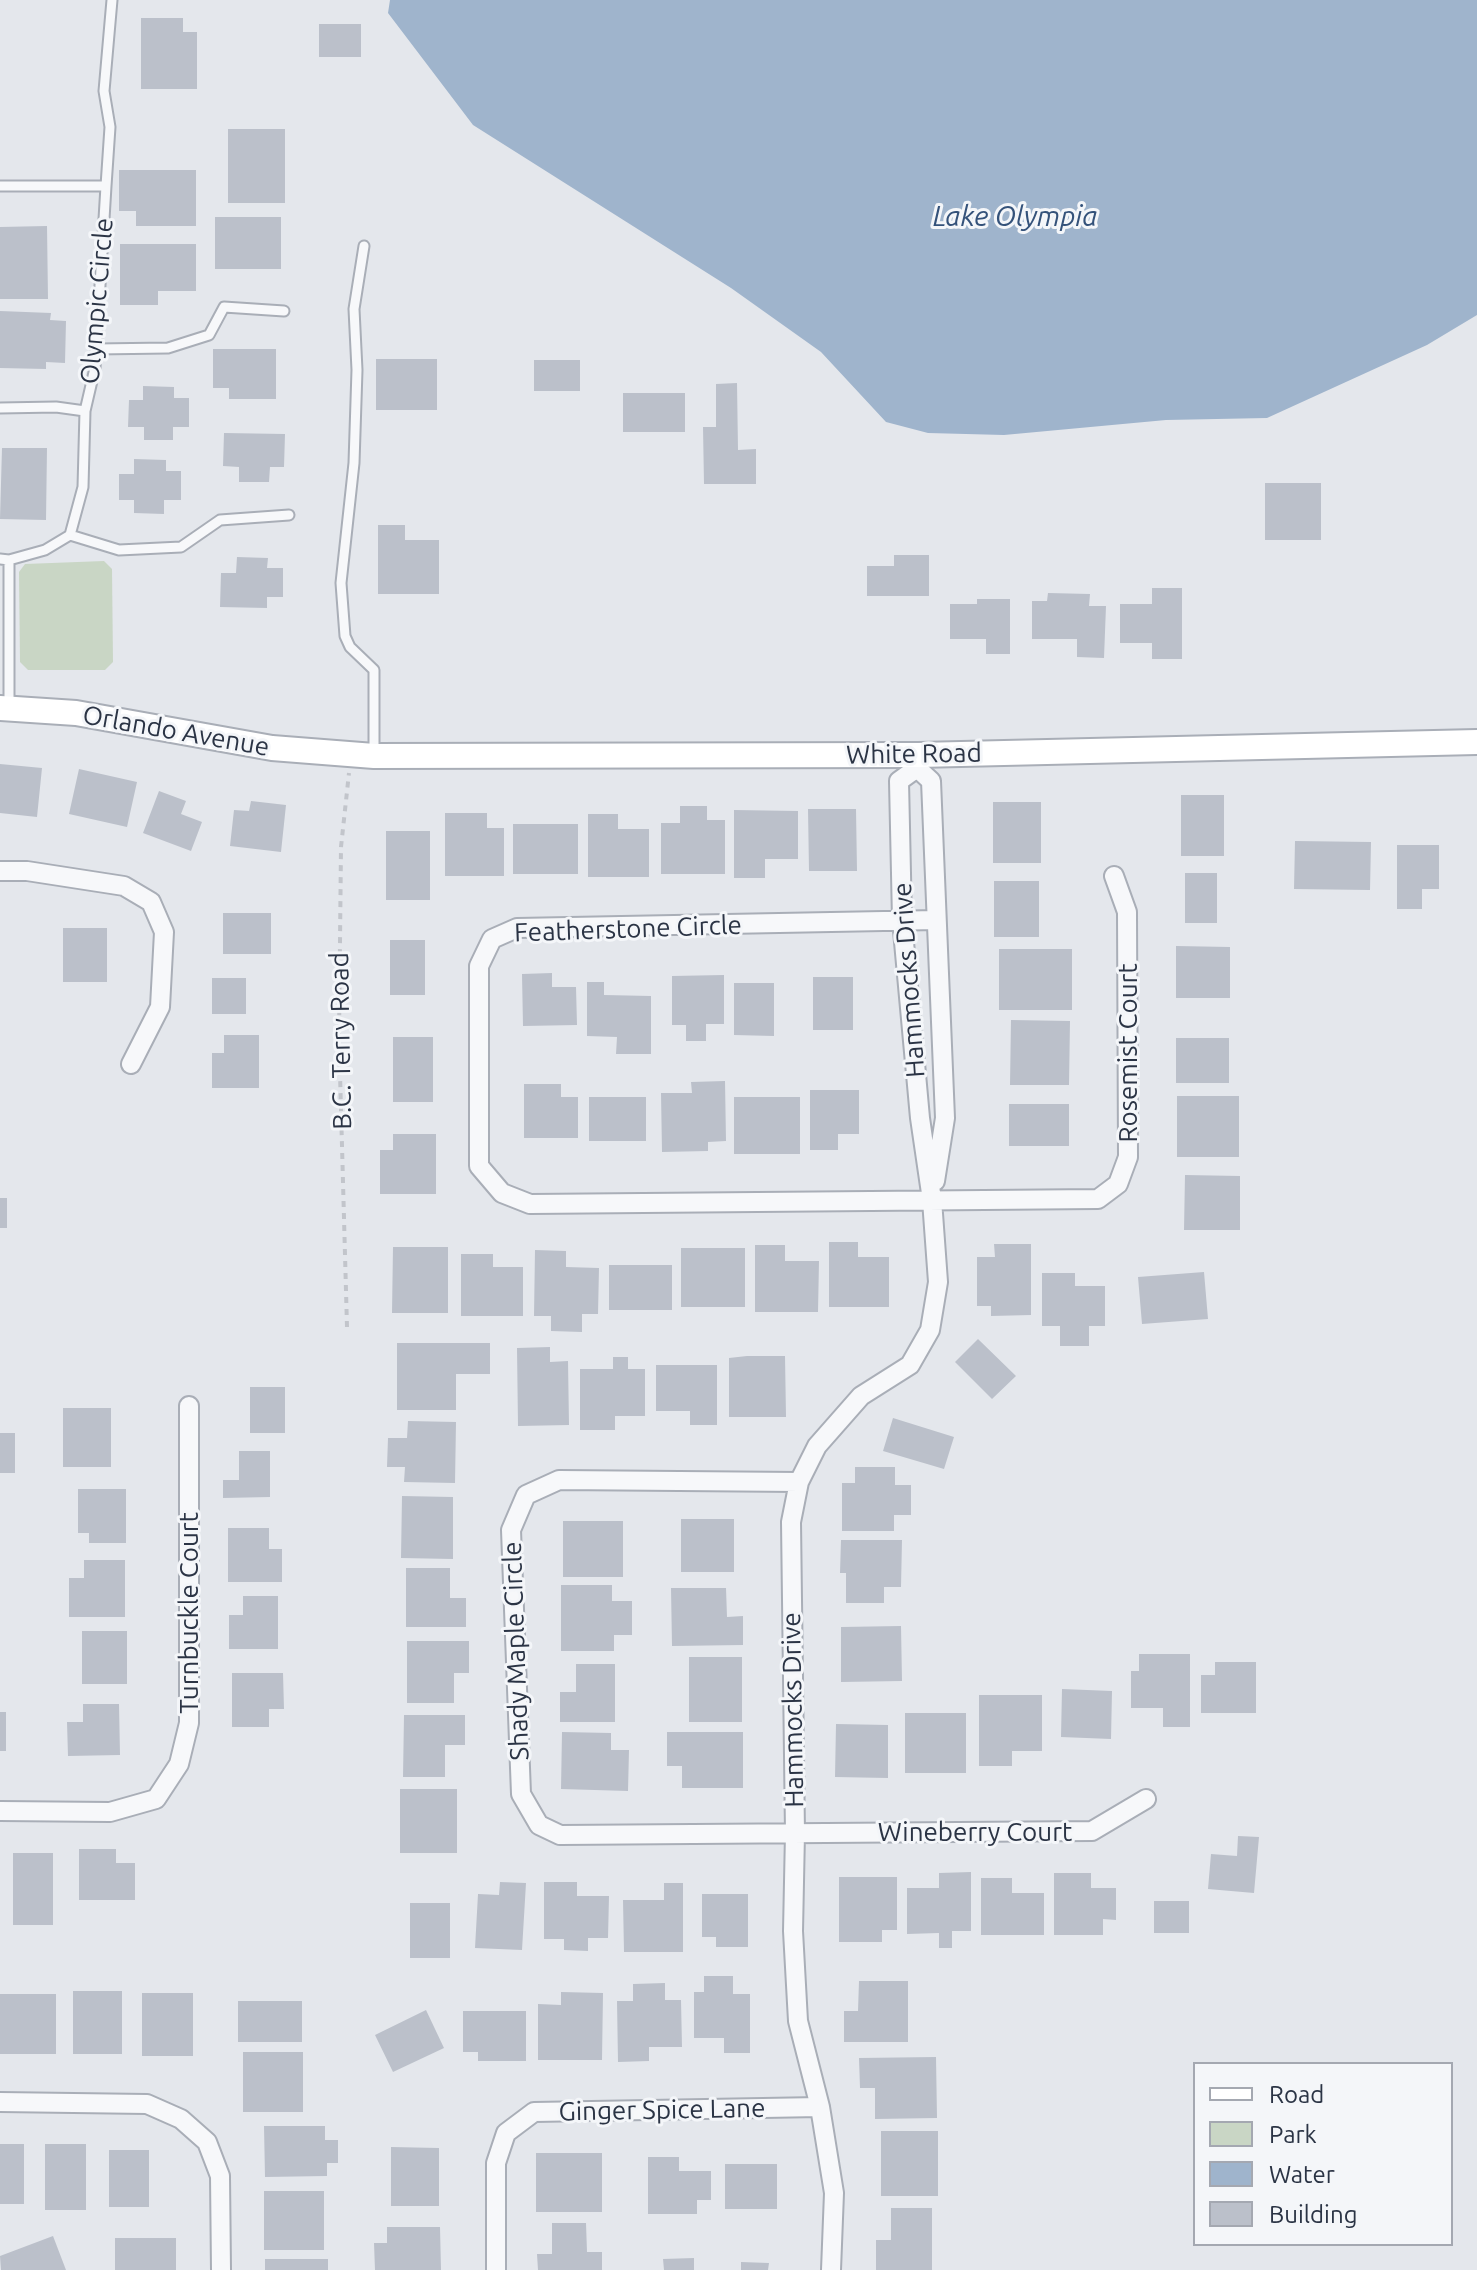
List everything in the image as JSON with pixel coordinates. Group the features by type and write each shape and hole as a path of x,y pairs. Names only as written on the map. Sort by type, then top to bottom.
{"street":[{"name":"Orlando Avenue","path":"4,708 76,713 272,748 363,755"},
{"name":"White Road","path":"363,755 917,762 1477,742"},
{"name":"Hammocks Drive","path":"831,2270 834,2193 820,2107 798,2021 793,1931 795,1833 791,1522 799,1482 817,1446 861,1396 910,1365 930,1330 938,1282 902,920 899,781 917,762 931,781 945,1118 932,1200"},
{"path":"0,871 27,871 124,886 151,902 164,932 160,1007 131,1064"},
{"name":"Rosemist Court","path":"932,1200 1098,1199 1118,1184 1128,1157 1127,912 1114,876"},
{"name":"Featherstone Circle","path":"932,1200 530,1204 502,1193 479,1166 479,966 492,939 517,928 936,920"},
{"name":"Turnbuckle Court","path":"0,1811 110,1812 126,1808 156,1799 179,1764 189,1723 189,1406"},
{"name":"Shady Maple Circle","path":"795,1833 560,1835 539,1825 521,1794 511,1530 526,1495 559,1480 799,1482"},
{"name":"Wineberry Court","path":"795,1833 1092,1831 1146,1799"},
{"path":"0,2102 147,2104 181,2119 207,2142 220,2176 221,2270"},
{"name":"Ginger Spice Lane","path":"496,2270 496,2163 506,2133 534,2112 820,2107"}],"lane":[{"name":"Olympic Circle","path":"70,535 83,487 85,411 95,368 110,127 104,91 113,17 112,0"},
{"path":"0,186 106,186"},
{"path":"363,755 374,670 350,647 345,636 341,583 354,463 357,370 354,309 364,246"},
{"path":"96,349 168,348 209,335 224,307 284,311"},
{"path":"0,408 56,407 85,411"},
{"path":"4,708 4,560 45,550 70,535 119,550 181,547 220,520 289,515"}],"path":[{"name":"B.C. Terry Road","path":"347,1327 339,1037 341,847 363,755"}],"green space":[{"path":"104,561 112,569 113,662 105,670 28,670 20,662 19,572 25,564"}],"water":[{"name":"Lake Olympia","path":"390,0 1477,0 1477,315 1427,345 1267,418 1166,420 1004,435 928,433 886,422 821,352 731,288 473,125 388,13"}],"building":[{"path":"141,18 183,18 183,32 197,32 197,89 141,89"},
{"path":"319,24 361,24 361,57 319,57"},
{"path":"228,129 285,129 285,203 228,203"},
{"path":"119,170 196,170 196,226 136,226 136,211 119,211"},
{"path":"215,217 281,217 281,269 215,269"},
{"path":"47,226 48,299 0,299 0,227"},
{"path":"120,244 196,244 196,291 158,291 158,305 120,305"},
{"path":"0,311 51,313 50,320 66,321 65,363 46,362 46,369 0,368"},
{"path":"213,349 276,349 276,399 229,399 229,388 213,388"},
{"path":"376,359 437,359 437,410 376,410"},
{"path":"534,360 580,360 580,391 534,391"},
{"path":"737,383 738,450 756,449 756,484 704,484 703,427 716,427 716,384"},
{"path":"143,386 174,387 174,398 189,398 189,427 173,427 173,440 144,440 144,427 128,427 129,400 143,400"},
{"path":"623,393 685,393 685,432 623,432"},
{"path":"224,433 285,434 284,467 270,467 269,482 239,482 239,467 223,466"},
{"path":"2,448 47,448 46,520 0,519"},
{"path":"134,459 166,460 166,471 181,471 181,500 164,500 164,514 134,513 134,500 119,500 119,474 134,474"},
{"path":"1265,483 1321,483 1321,540 1265,540"},
{"path":"378,525 405,525 405,540 439,540 439,594 378,594"},
{"path":"894,555 929,555 929,596 867,596 867,566 894,566"},
{"path":"237,557 268,558 267,568 283,568 283,597 267,597 267,608 220,607 221,573 236,573"},
{"path":"1152,588 1182,588 1182,659 1152,659 1152,643 1120,643 1120,604 1152,604"},
{"path":"1048,593 1090,594 1089,606 1106,606 1104,658 1077,657 1077,639 1032,639 1032,601 1047,601"},
{"path":"977,599 1010,599 1010,654 986,654 986,639 950,639 950,604 977,604"},
{"path":"0,764 42,768 37,817 0,813"},
{"path":"79,769 137,782 127,827 69,814"},
{"path":"159,791 186,801 181,814 202,822 191,851 143,833"},
{"path":"1181,795 1224,795 1224,856 1181,856"},
{"path":"251,801 286,805 281,852 230,846 234,810 249,811"},
{"path":"993,802 1041,802 1041,863 993,863"},
{"path":"680,806 707,806 707,820 725,820 725,874 661,874 661,823 680,823"},
{"path":"808,809 856,809 857,871 809,871"},
{"path":"734,810 798,811 798,859 765,859 765,878 734,878"},
{"path":"445,813 487,813 487,828 504,828 504,876 445,876"},
{"path":"588,814 618,814 618,829 649,829 649,877 588,877"},
{"path":"513,824 578,824 578,874 513,874"},
{"path":"386,831 430,831 430,900 386,900"},
{"path":"1295,841 1371,842 1370,890 1294,889"},
{"path":"1397,845 1439,845 1439,889 1422,889 1422,909 1397,909"},
{"path":"1185,873 1217,873 1217,923 1185,923"},
{"path":"994,881 1039,881 1039,937 994,937"},
{"path":"223,913 271,913 271,954 223,954"},
{"path":"63,928 107,928 107,982 63,982"},
{"path":"390,940 425,940 425,995 390,995"},
{"path":"1176,946 1230,947 1230,998 1176,998"},
{"path":"999,949 1072,949 1072,1010 999,1010"},
{"path":"552,973 552,987 576,987 577,1025 523,1026 522,974"},
{"path":"724,975 724,1024 706,1024 706,1041 686,1041 686,1025 672,1025 672,976"},
{"path":"813,977 853,977 853,1030 813,1030"},
{"path":"212,978 246,978 246,1014 212,1014"},
{"path":"587,982 604,982 604,995 651,996 651,1054 616,1054 617,1037 587,1036"},
{"path":"734,983 774,983 774,1036 734,1035"},
{"path":"1011,1020 1070,1021 1069,1085 1010,1085"},
{"path":"224,1035 259,1035 259,1088 212,1088 212,1053 224,1053"},
{"path":"393,1037 433,1037 433,1102 393,1102"},
{"path":"1176,1038 1229,1038 1229,1083 1176,1083"},
{"path":"725,1081 726,1141 708,1142 708,1151 662,1152 661,1093 692,1093 691,1082"},
{"path":"524,1084 561,1084 561,1097 578,1097 578,1138 524,1138"},
{"path":"810,1090 859,1090 859,1134 838,1134 838,1150 810,1150"},
{"path":"1177,1096 1239,1096 1239,1157 1177,1157"},
{"path":"589,1097 646,1097 646,1141 589,1141"},
{"path":"734,1097 800,1097 800,1154 734,1154"},
{"path":"1009,1104 1069,1104 1069,1146 1009,1146"},
{"path":"393,1134 436,1134 436,1194 380,1194 380,1150 393,1150"},
{"path":"1185,1175 1240,1176 1240,1230 1184,1230"},
{"path":"0,1198 7,1198 7,1228 0,1228"},
{"path":"829,1242 858,1242 858,1257 889,1257 889,1307 829,1307"},
{"path":"994,1244 1031,1244 1031,1315 991,1316 991,1306 977,1306 977,1257 995,1257"},
{"path":"755,1245 785,1245 785,1261 819,1261 818,1312 755,1312"},
{"path":"393,1247 448,1247 448,1313 392,1313"},
{"path":"681,1248 745,1248 745,1307 681,1307"},
{"path":"535,1250 566,1251 566,1267 599,1268 598,1314 582,1314 582,1332 551,1331 551,1316 534,1316"},
{"path":"461,1254 493,1254 493,1267 523,1267 523,1316 461,1316"},
{"path":"609,1265 672,1265 672,1310 609,1310"},
{"path":"1204,1272 1208,1319 1142,1324 1138,1277"},
{"path":"1042,1273 1075,1273 1075,1286 1105,1286 1105,1326 1089,1326 1089,1346 1060,1346 1060,1326 1042,1326"},
{"path":"978,1339 1016,1376 992,1399 955,1362"},
{"path":"397,1343 490,1343 490,1374 456,1374 456,1410 397,1410"},
{"path":"550,1347 550,1362 568,1361 569,1425 518,1426 517,1348"},
{"path":"785,1356 786,1417 729,1417 729,1358"},
{"path":"613,1357 628,1357 628,1369 645,1369 645,1416 615,1416 615,1430 580,1430 580,1369 613,1369"},
{"path":"656,1365 717,1365 717,1425 690,1425 690,1411 656,1411"},
{"path":"250,1387 285,1387 285,1433 250,1433"},
{"path":"63,1408 111,1408 111,1467 63,1467"},
{"path":"893,1418 954,1437 944,1469 883,1451"},
{"path":"408,1421 456,1422 455,1483 404,1482 405,1467 387,1467 388,1438 407,1438"},
{"path":"0,1433 15,1433 15,1473 0,1473"},
{"path":"239,1451 270,1451 270,1497 223,1498 223,1480 239,1480"},
{"path":"855,1467 895,1467 895,1485 911,1485 911,1515 894,1515 894,1531 842,1531 842,1483 855,1483"},
{"path":"78,1489 126,1489 126,1543 89,1543 89,1533 78,1533"},
{"path":"402,1496 453,1497 453,1559 401,1558"},
{"path":"681,1519 734,1519 734,1572 681,1572"},
{"path":"563,1521 623,1521 623,1577 563,1577"},
{"path":"228,1528 269,1528 269,1549 282,1549 282,1582 228,1582"},
{"path":"841,1540 902,1540 901,1587 884,1587 884,1603 846,1603 846,1573 840,1573"},
{"path":"84,1560 125,1560 125,1617 69,1617 69,1578 84,1578"},
{"path":"406,1568 450,1568 450,1598 466,1598 466,1627 406,1627"},
{"path":"561,1585 612,1585 612,1601 632,1601 632,1635 614,1635 614,1651 561,1651"},
{"path":"671,1588 726,1588 727,1617 743,1616 743,1645 672,1646"},
{"path":"243,1596 278,1596 278,1649 229,1649 229,1615 243,1615"},
{"path":"901,1626 902,1681 841,1682 841,1627"},
{"path":"82,1631 127,1631 127,1684 82,1684"},
{"path":"407,1641 469,1641 469,1673 454,1673 454,1703 407,1703"},
{"path":"1139,1654 1190,1654 1190,1727 1163,1727 1163,1708 1131,1708 1131,1671 1139,1671"},
{"path":"689,1657 742,1657 742,1722 689,1722"},
{"path":"1215,1662 1256,1662 1256,1713 1201,1713 1201,1675 1215,1675"},
{"path":"576,1664 615,1664 615,1722 560,1722 560,1692 576,1692"},
{"path":"232,1673 283,1673 284,1709 269,1709 269,1727 232,1727"},
{"path":"1062,1689 1112,1691 1111,1739 1061,1737"},
{"path":"979,1695 1042,1695 1042,1751 1012,1751 1012,1766 979,1766"},
{"path":"83,1704 119,1704 120,1755 68,1756 67,1722 83,1722"},
{"path":"0,1712 6,1712 6,1751 0,1751"},
{"path":"905,1713 966,1713 966,1773 905,1773"},
{"path":"404,1715 465,1715 465,1745 445,1745 445,1777 403,1777"},
{"path":"836,1724 888,1725 888,1778 835,1777"},
{"path":"562,1732 611,1733 611,1750 629,1750 628,1791 561,1789"},
{"path":"667,1732 743,1732 743,1788 682,1788 682,1766 667,1766"},
{"path":"400,1789 457,1789 457,1853 400,1853"},
{"path":"1238,1836 1259,1837 1254,1893 1208,1889 1211,1854 1237,1856"},
{"path":"79,1849 116,1849 116,1863 135,1863 135,1900 79,1900"},
{"path":"13,1853 53,1853 53,1925 13,1925"},
{"path":"971,1872 971,1931 952,1931 952,1948 939,1948 939,1933 907,1934 907,1888 939,1888 939,1873"},
{"path":"1054,1873 1091,1873 1091,1888 1116,1888 1116,1920 1103,1919 1103,1935 1054,1935"},
{"path":"839,1877 897,1877 897,1930 882,1930 882,1942 839,1942"},
{"path":"981,1878 1012,1878 1012,1893 1044,1893 1044,1935 981,1935"},
{"path":"500,1882 526,1883 522,1950 475,1948 478,1894 499,1895"},
{"path":"544,1882 577,1882 577,1896 609,1896 608,1938 588,1938 588,1951 564,1950 564,1939 544,1939"},
{"path":"664,1883 683,1883 683,1952 624,1952 623,1900 664,1900"},
{"path":"702,1894 748,1894 748,1947 716,1947 716,1937 702,1937"},
{"path":"1154,1901 1189,1901 1189,1933 1154,1933"},
{"path":"410,1903 450,1903 450,1958 410,1958"},
{"path":"704,1976 733,1976 733,1994 750,1994 750,2053 724,2053 724,2038 694,2038 694,1992 704,1992"},
{"path":"859,1981 908,1981 908,2042 844,2042 844,2011 858,2011"},
{"path":"665,1983 665,2000 681,2000 682,2047 649,2047 649,2061 618,2062 617,2001 633,2001 633,1984"},
{"path":"73,1991 122,1991 122,2054 73,2054"},
{"path":"561,1992 603,1993 602,2060 538,2060 538,2004 561,2005"},
{"path":"142,1993 193,1993 193,2056 142,2056"},
{"path":"0,1994 56,1994 56,2054 0,2054"},
{"path":"238,2001 302,2001 302,2042 238,2042"},
{"path":"426,2010 444,2048 393,2072 375,2035"},
{"path":"463,2011 526,2011 526,2061 478,2061 478,2052 463,2052"},
{"path":"243,2052 303,2052 303,2112 243,2112"},
{"path":"936,2057 937,2118 875,2119 875,2088 860,2088 859,2058"},
{"path":"264,2126 325,2126 325,2140 338,2140 338,2163 327,2163 327,2176 265,2177"},
{"path":"881,2131 938,2131 938,2196 881,2196"},
{"path":"0,2144 24,2144 24,2204 0,2204"},
{"path":"45,2144 86,2144 86,2210 45,2210"},
{"path":"391,2147 439,2148 439,2206 391,2206"},
{"path":"109,2150 149,2150 149,2207 109,2207"},
{"path":"536,2153 602,2153 602,2212 536,2212"},
{"path":"648,2157 679,2157 679,2171 711,2171 711,2200 697,2200 697,2214 648,2214"},
{"path":"725,2164 777,2164 777,2209 725,2209"},
{"path":"264,2191 324,2191 324,2250 264,2250"},
{"path":"891,2208 932,2208 932,2270 876,2270 876,2240 891,2240"},
{"path":"552,2223 586,2223 587,2252 602,2252 602,2270 538,2270 537,2254 552,2254"},
{"path":"387,2227 440,2227 441,2270 375,2270 374,2243 387,2243"},
{"path":"53,2236 66,2270 1,2270 0,2256"},
{"path":"115,2238 176,2238 176,2270 115,2270"},
{"path":"694,2258 694,2270 664,2270 663,2259"},
{"path":"265,2259 328,2259 328,2270 265,2270"},
{"path":"741,2262 769,2263 768,2270 741,2270"}]}
